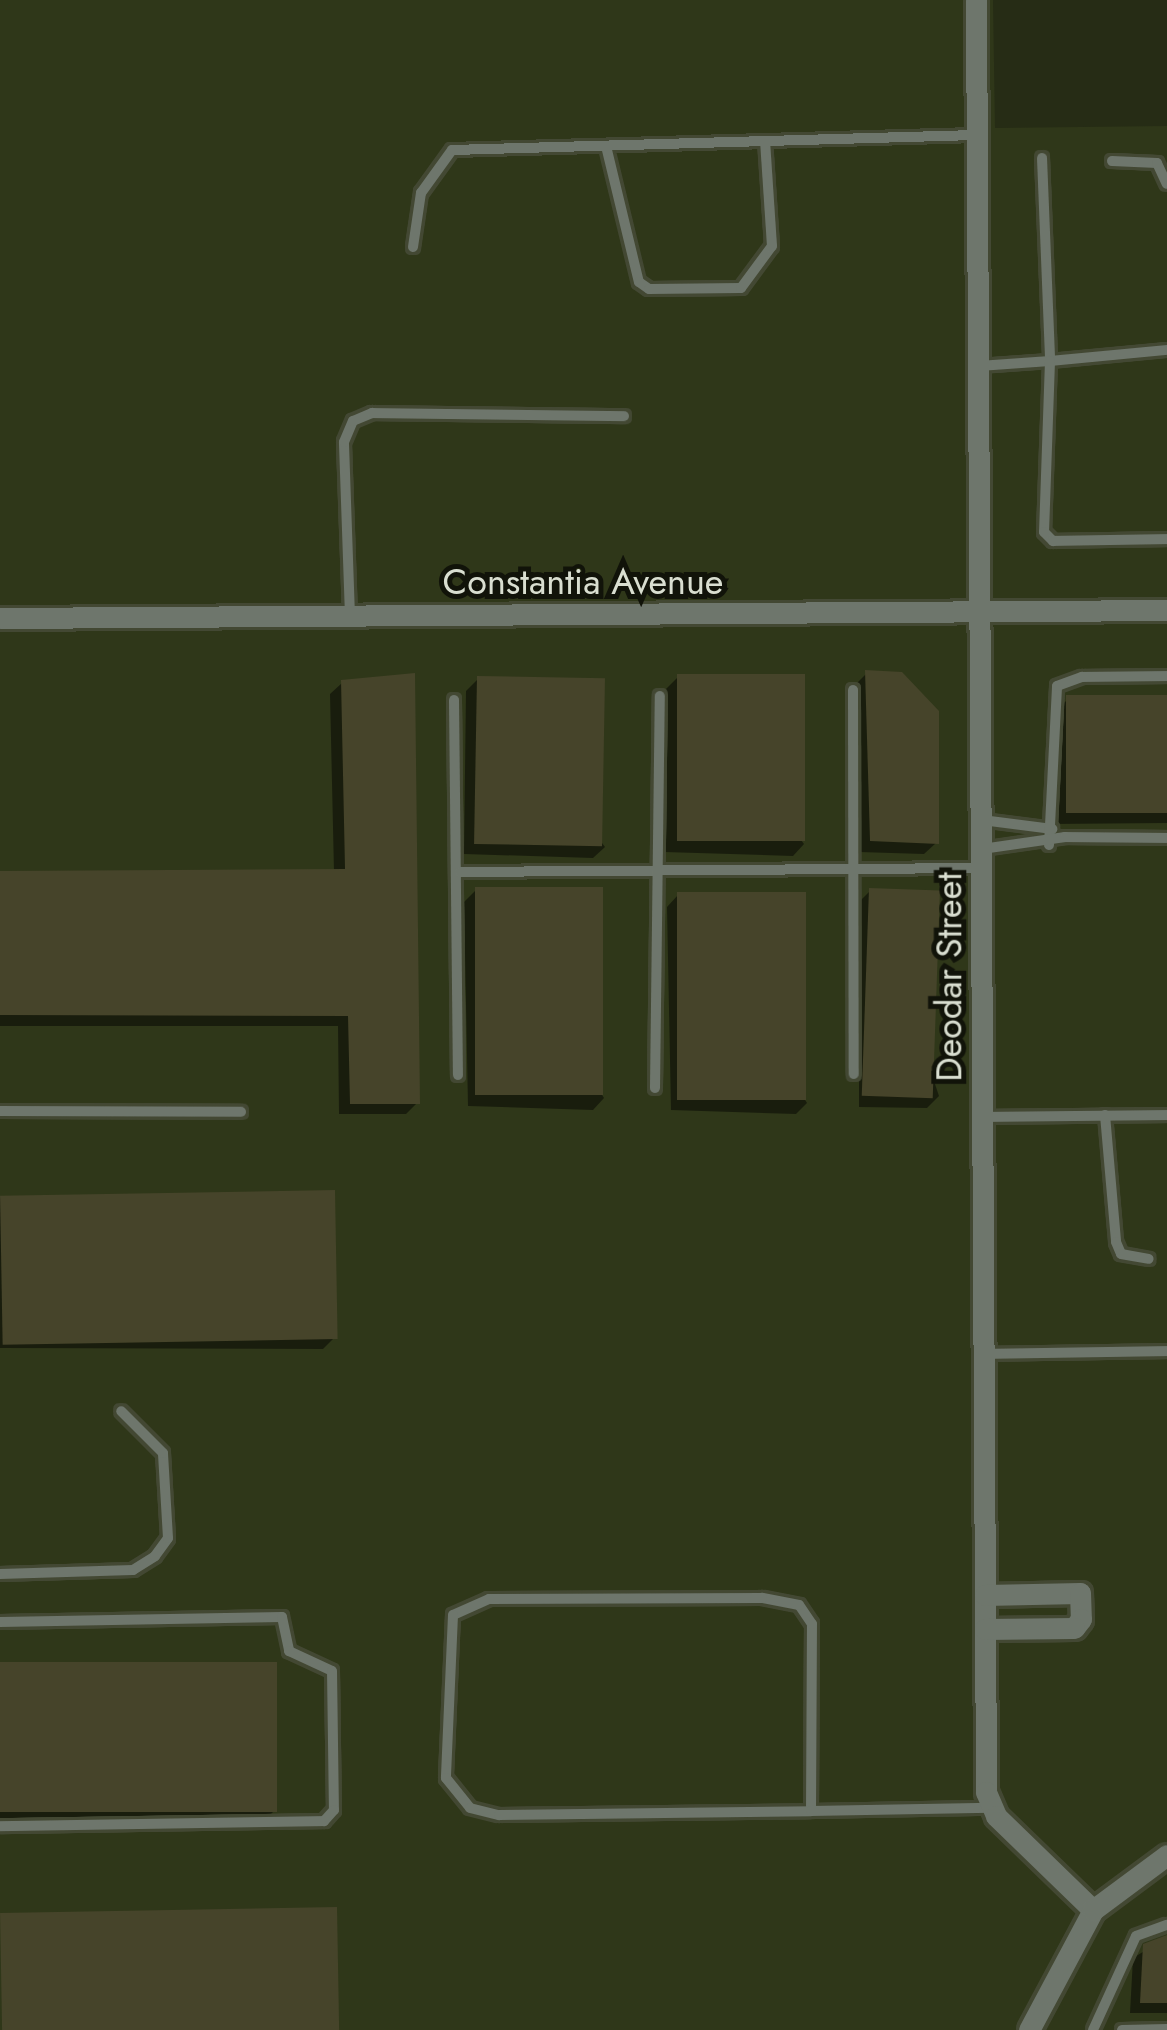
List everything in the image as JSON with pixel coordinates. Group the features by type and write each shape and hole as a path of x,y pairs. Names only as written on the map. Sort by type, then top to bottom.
{"street":[{"name":"Deodar Street","path":"976,0 991,1808"},
{"name":"Constantia Avenue","path":"0,618 1167,610"},
{"path":"986,1595 1080,1593 1081,1619 1074,1628 986,1629"},
{"path":"991,1808 1094,1910"},
{"path":"1029,2030 1094,1910 1167,1856"}],"lane":[{"path":"413,247 421,193 452,150 977,135"},
{"path":"606,146 639,282 649,289 741,288 772,246 765,141"},
{"path":"1042,158 1050,362 1044,532 1064,545 1167,538"},
{"path":"1112,161 1157,164 1167,184"},
{"path":"979,366 1167,350"},
{"path":"350,616 344,442 353,421 373,413 624,416"},
{"path":"1049,845 1057,686 1167,676"},
{"path":"853,690 858,869 854,1074"},
{"path":"655,1088 660,696"},
{"path":"454,700 460,872 458,1075"},
{"path":"982,820 1049,828 1065,837"},
{"path":"460,872 858,869 982,858 1049,845 1065,837 1167,838"},
{"path":"0,1112 242,1112"},
{"path":"1105,1115 1116,1242 1121,1254 1149,1259"},
{"path":"983,1117 1167,1115"},
{"path":"984,1354 1167,1352"},
{"path":"0,1574 133,1570 155,1556 168,1538 163,1454 121,1411"},
{"path":"811,1811 812,1624 799,1605 762,1598 490,1599 454,1615 446,1778 470,1808 499,1815 811,1811 991,1808"},
{"path":"0,1622 281,1617 289,1651 332,1671 334,1810 324,1821 0,1826"},
{"path":"1093,2030 1136,1936 1167,1925"},
{"path":"1122,2030 1167,2030"}],"shaded area":[{"path":"0,0 993,0 995,128 1167,126 1167,2030 0,2030"}],"building":[{"path":"865,670 902,672 939,711 939,844 870,841"},
{"path":"415,673 420,1104 350,1104 348,1016 0,1015 0,871 345,869 341,680"},
{"path":"677,674 805,674 805,841 677,841"},
{"path":"477,676 605,678 602,846 474,844"},
{"path":"1066,695 1167,695 1167,813 1066,813"},
{"path":"475,887 603,887 603,1095 475,1095"},
{"path":"869,888 940,890 933,1098 862,1096"},
{"path":"677,892 806,892 806,1100 677,1100"},
{"path":"335,1190 338,1339 3,1345 0,1196"},
{"path":"0,1662 277,1662 277,1812 0,1812"},
{"path":"337,1907 339,2030 2,2030 0,1913"},
{"path":"1167,1935 1167,2003 1140,2003 1143,1944"}]}
